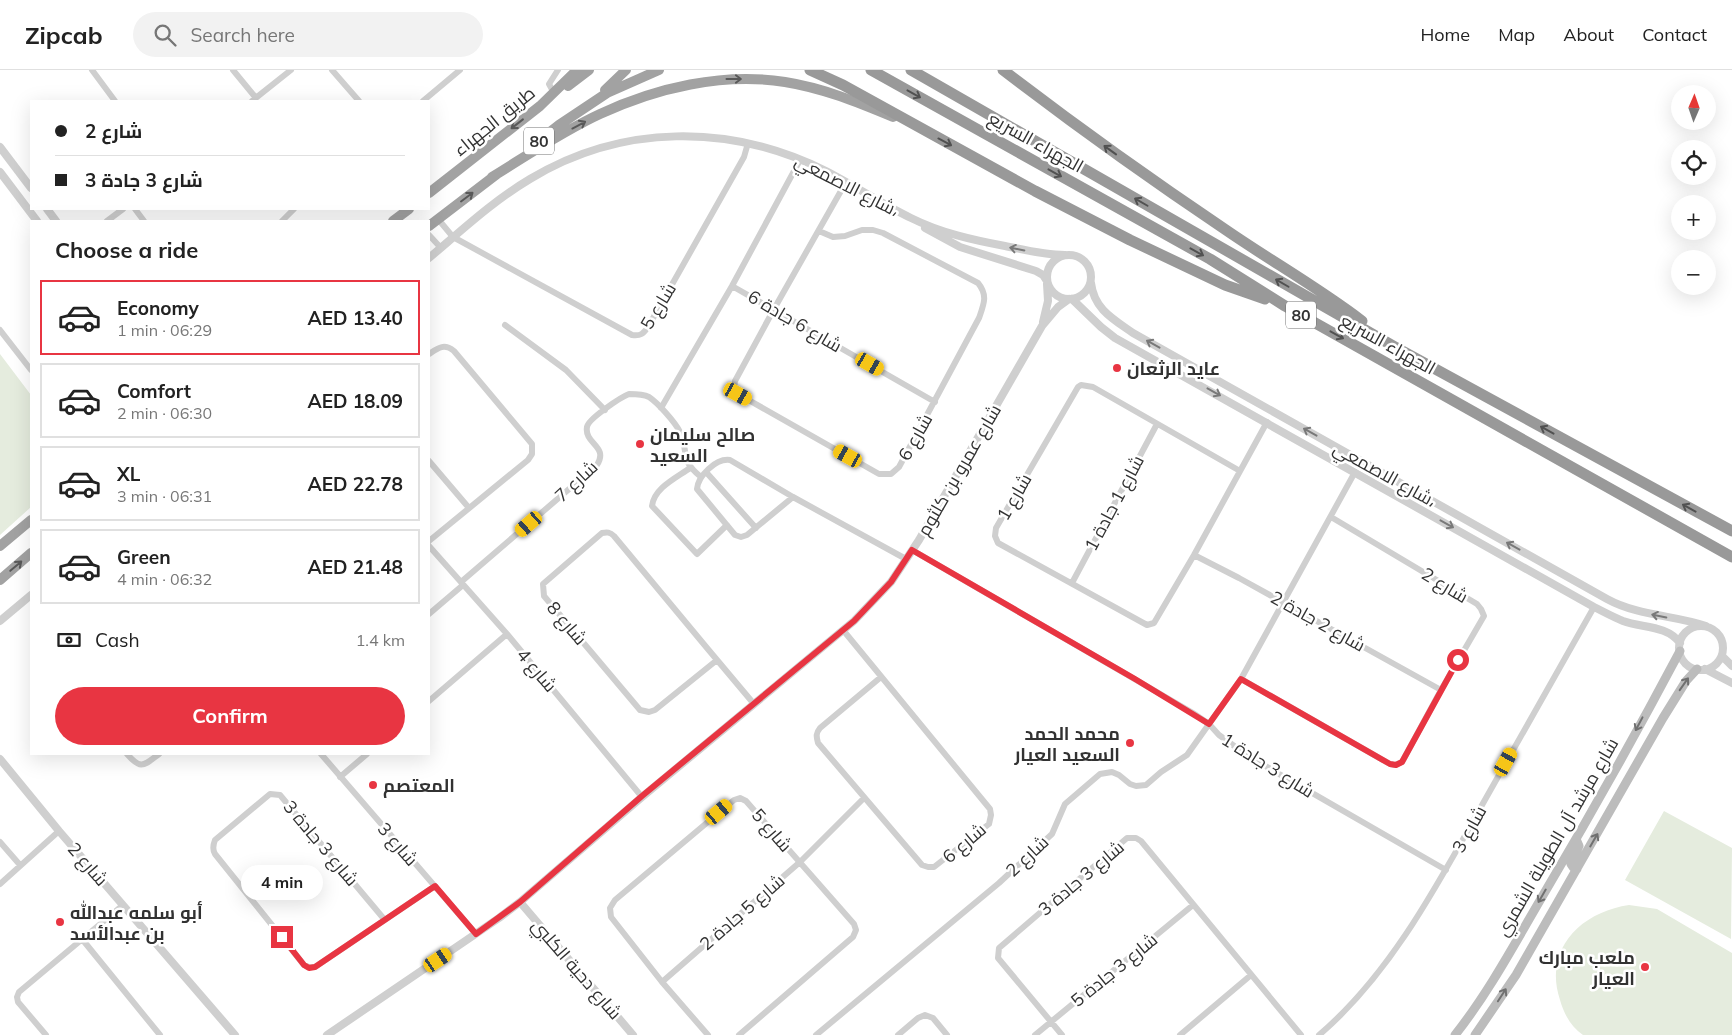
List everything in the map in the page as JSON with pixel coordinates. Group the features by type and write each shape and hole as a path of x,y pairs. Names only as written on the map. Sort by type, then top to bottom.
{"highway":[{"name":"طريق الجهراء","path":"430,193 540,106 577,70"},
{"path":"540,106 589,70"},
{"path":"558,126 610,86 626,70"},
{"name":"80","path":"430,225 558,126 607,93 658,70"},
{"path":"810,70 843,85 923,131 1138,244 1224,285 1285,306"},
{"name":"الجهراء السريع","path":"871,70 1210,259 1285,306 1732,557"},
{"name":"الجهراء السريع","path":"911,70 1395,347 1732,531"},
{"path":"1003,70 1117,155 1237,238 1321,292 1395,347"},
{"path":"492,177 600,114 645,97 696,84 727,79 784,82 811,87 845,97 923,131"},
{"path":"394,220 408,210"},
{"path":"0,546 30,521"},
{"path":"0,580 30,554"}],"main road":[{"name":"شارع مرشد آل الطويلة الشمري","path":"1455,1035 1478,1004 1576,839 1680,647"},
{"name":"شارع مرشد آل الطويلة الشمري","path":"1475,1035 1513,979 1663,718 1686,681 1701,669"},
{"path":"1648,708 1660,705 1663,710 1663,718"},
{"path":"1576,839 1579,846 1571,864 1577,869"},
{"path":"1552,879 1558,877 1561,882 1552,902 1553,910"}],"street":[{"path":"92,70 114,100"},
{"path":"234,70 254,100 291,70"},
{"path":"332,70 358,100"},
{"path":"423,100 460,70"},
{"path":"554,93 549,84 558,70"},
{"name":"شارع الاصمعي،","path":"430,257 530,179 571,159 602,147 628,140 685,136 720,138 748,143 800,160 824,170 960,247 1036,271 1047,281"},
{"name":"شارع 5","path":"454,237 632,335 641,335 648,327 744,156 748,143"},
{"path":"0,146 30,186"},
{"path":"661,408 732,286 800,160"},
{"path":"2,174 13,179 17,176 18,170"},
{"path":"2,174 36,220"},
{"path":"15,192 17,184 22,182 30,186"},
{"name":"شارع 6","path":"819,231 833,237 845,236 862,230 873,230 883,233 978,283 984,289 985,298 979,318 899,467 891,474 883,475 738,394 734,389 735,381 774,308 846,182"},
{"path":"108,220 122,210"},
{"path":"283,220 293,210"},
{"name":"شارع الاصمعي،","path":"911,218 949,233 987,243 1045,254 1065,255"},
{"path":"438,219 454,237"},
{"path":"430,236 441,248"},
{"path":"1065,255 1072,255 1086,261 1090,268 1091,283 1087,290 1080,296 1070,299 1055,295 1047,281 1047,274 1053,261 1065,255"},
{"name":"شارع عمرو بن كلثوم","path":"1042,326 1048,302 1047,281"},
{"name":"شارع الاصمعي،","path":"1091,283 1093,295 1101,308 1110,317 1133,333 1590,589 1632,610 1696,622 1706,626"},
{"name":"شارع 6 جادة 6","path":"732,286 774,308 935,402"},
{"name":"شارع الاصمعي،","path":"1070,299 1100,327 1115,338 1594,607 1620,620 1668,631 1675,636 1680,647"},
{"name":"شارع عمرو بن كلثوم","path":"327,1035 520,902 642,796 854,621 891,582 912,550 1042,326 1058,307 1070,299"},
{"path":"506,325 566,370 605,410"},
{"path":"0,330 30,369"},
{"path":"430,353 442,346 452,349 533,447 532,454 528,460 430,540"},
{"name":"شارع 1","path":"1240,471 1093,387 1082,385 1078,388 996,528 995,536 998,543 1147,625 1151,624 1156,621 1194,555 1267,422"},
{"name":"شارع 7","path":"462,584 597,465 601,455 587,434 587,426 605,410 630,394 644,395 661,408 680,433 685,456 690,468"},
{"name":"شارع 1 جادة 1","path":"1072,583 1157,424"},
{"path":"793,497 747,536 741,537 735,535 697,489 703,475 720,461 730,460 906,559"},
{"path":"430,461 469,508"},
{"path":"727,525 697,554 652,506 653,499 657,493 690,468 703,475 756,528"},
{"name":"شارع 2","path":"816,1035 999,882 1052,834 1065,804 1100,774 1112,772 1130,784 1136,786 1146,785 1161,772 1187,755 1241,679 1355,472"},
{"name":"شارع 2","path":"1241,679 1390,764 1396,765 1402,762 1484,616 1477,604 1331,517"},
{"name":"شارع 8","path":"717,660 656,710 648,712 640,710 544,596 543,584 602,533 609,532 614,536 754,704"},
{"name":"شارع 4","path":"430,547 507,634 642,796"},
{"name":"شارع 3 جادة 1","path":"912,550 1209,724 1219,735 1248,756 1446,870"},
{"name":"شارع 2 جادة 2","path":"1194,555 1441,690"},
{"path":"430,613 462,584"},
{"path":"0,621 30,596"},
{"name":"شارع 3","path":"1319,1035 1332,1024 1374,977 1428,900 1594,607"},
{"path":"1701,669 1712,667 1722,656 1723,644 1721,638 1712,628 1706,626 1687,631 1680,647 1685,663 1732,683"},
{"name":"شارع 6","path":"843,630 990,809 991,819 989,824 937,866 928,867 922,865 818,743 816,734 820,728 881,677"},
{"path":"430,700 507,634"},
{"path":"1722,656 1732,666"},
{"path":"129,755 136,764 141,765 145,765 158,755"},
{"name":"شارع 3","path":"322,755 476,934"},
{"path":"340,777 366,755"},
{"name":"شارع 2","path":"0,759 122,905 235,1035"},
{"name":"شارع 3 جادة 3","path":"384,919 280,794 270,794 215,840 215,854 306,967 315,967 435,886"},
{"name":"شارع 5","path":"708,1035 662,982 611,916 610,908 615,900 737,798 740,798 746,800 854,924 856,934 738,1035"},
{"name":"شارع 5 جادة 2","path":"662,982 800,862 864,798"},
{"path":"0,884 59,831"},
{"name":"شارع 3 جادة 3","path":"1062,1035 998,958 997,951 1127,838 1136,838 1141,841 1300,1035"},
{"path":"0,842 20,865"},
{"name":"شارع دحية الكلبي","path":"520,902 633,1035"},
{"path":"46,1035 18,1002 18,994 122,905"},
{"name":"شارع 3 جادة 5","path":"1035,1035 1193,905"},
{"path":"82,939 160,1035"},
{"path":"1180,1035 1251,975"},
{"path":"898,1035 918,1018 925,1015 933,1018 947,1035"}],"shaded area":[{"path":"0,354 30,394 30,508 0,535"},
{"path":"1664,811 1732,848 1731,939 1625,880"},
{"name":"ملعب مبارك العيار","path":"1629,905 1657,909 1732,953 1732,1035 1583,1035 1572,1024 1560,1000 1556,982 1557,965 1562,949 1570,936 1582,925 1612,909"}],"place":[{"name":"عايد الرثعان","path":"1117,368"},
{"name":"صالح سليمان السعيد","path":"640,444"},
{"name":"محمد الحمد السعيد العيار","path":"1130,743"},
{"name":"المعتصم","path":"373,785"},
{"name":"أبو سلمه عبدالله بن عبدالأسد","path":"60,922"},
{"name":"ملعب مبارك العيار","path":"1645,967"}],"route":[{"path":"282,937 306,967 315,967 435,886 476,934 520,902 642,796 854,621 891,582 912,550 1209,724 1241,679 1390,764 1396,765 1402,762 1458,660"}]}
